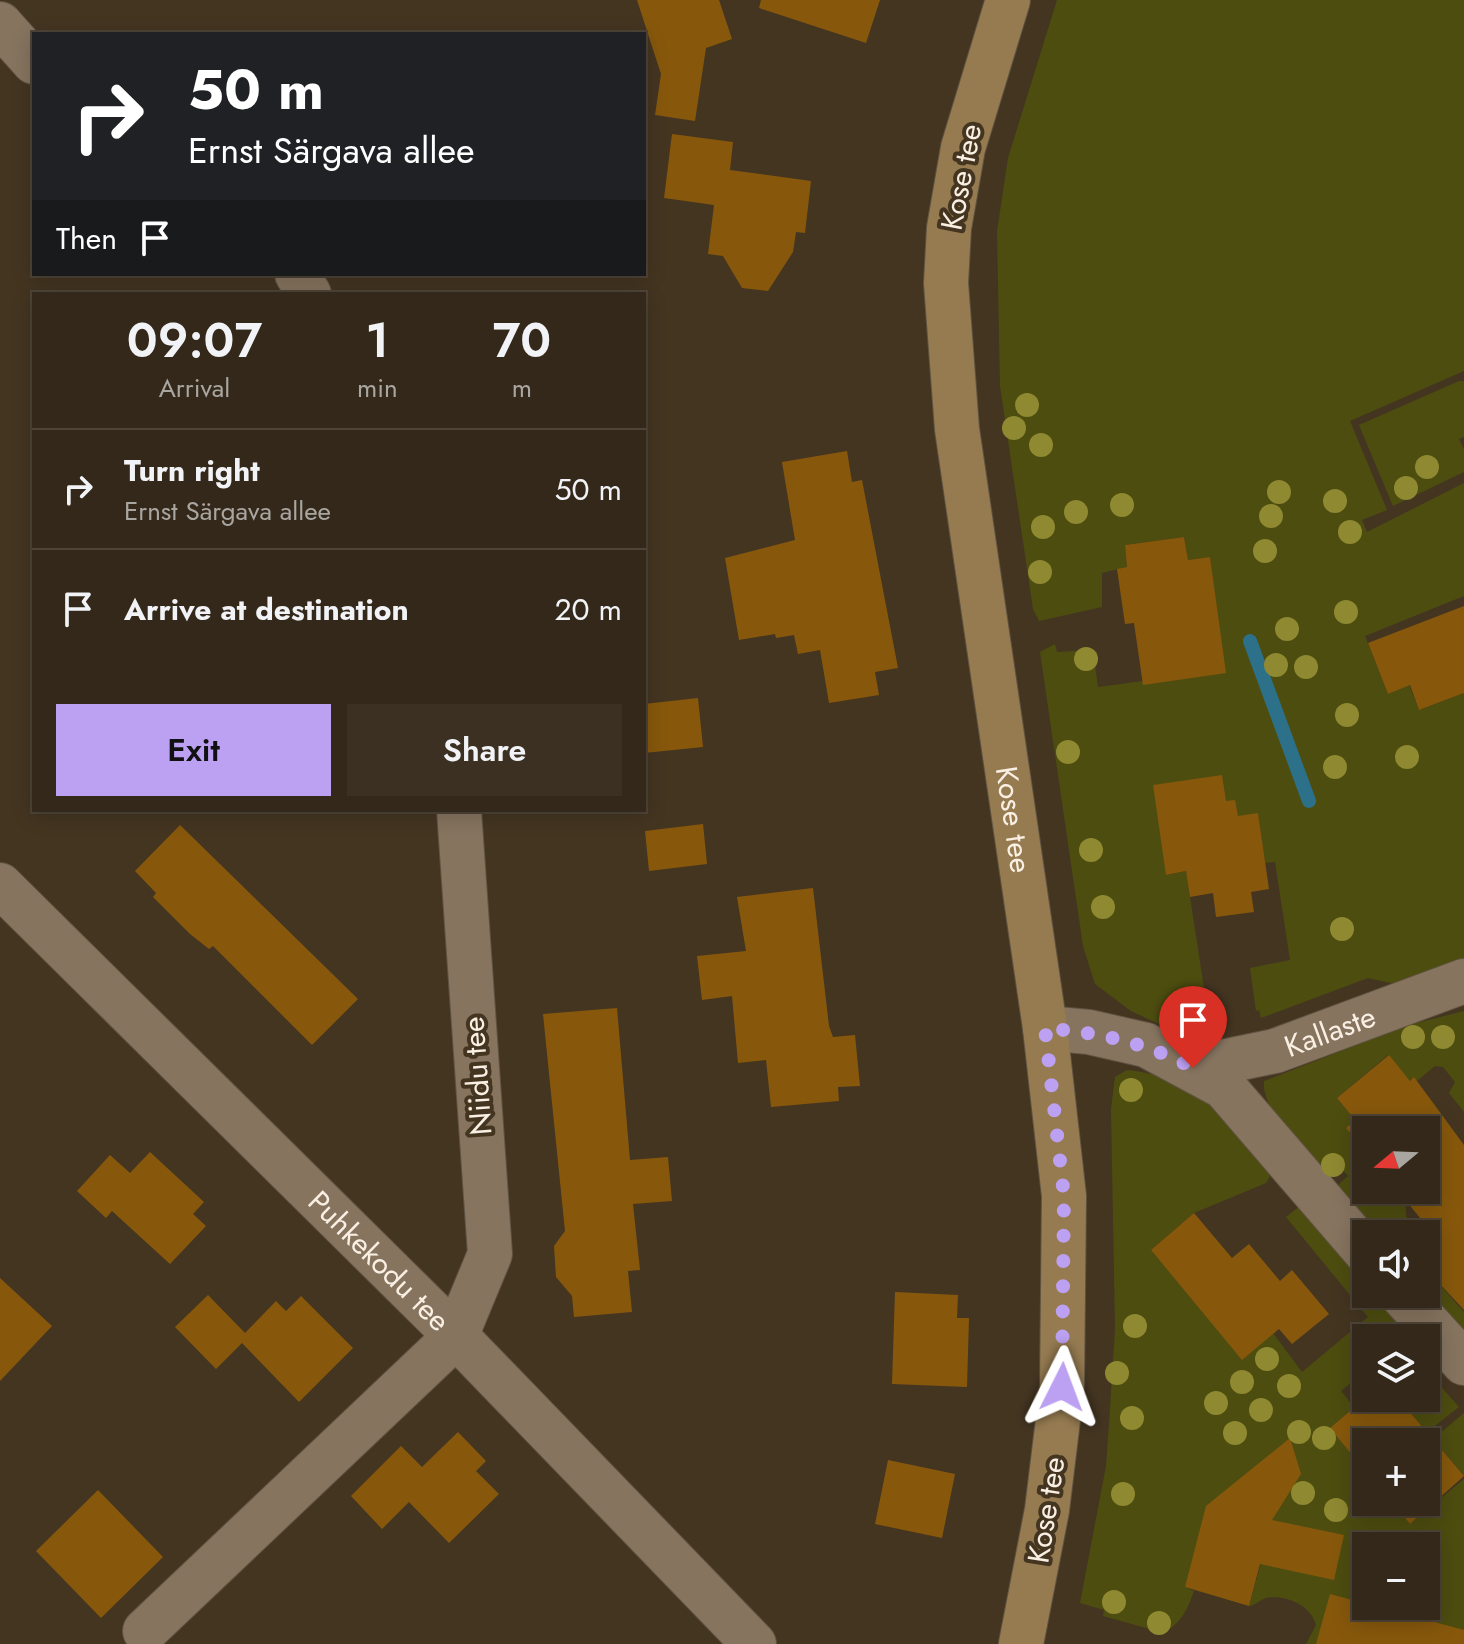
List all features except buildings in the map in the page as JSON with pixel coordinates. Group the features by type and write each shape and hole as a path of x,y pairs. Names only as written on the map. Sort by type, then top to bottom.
{"main road":[{"name":"Kose tee","path":"1008,0 963,148 949,228 946,309 957,429 1045,1028 1064,1196 1064,1336 1047,1510 1021,1644"}],"street":[{"path":"0,24 32,60"},
{"name":"Niidu tee","path":"456,1336 490,1254 459,812"},
{"name":"Puhkekodu tee","path":"0,885 456,1336 754,1644"},
{"name":"Kallaste","path":"1193,1068 1275,1051 1464,981"},
{"path":"1045,1028 1121,1038 1146,1045 1193,1068 1236,1097 1352,1235"},
{"path":"1414,1308 1464,1363"},
{"path":"145,1631 456,1336"}],"shaded area":[{"path":"1057,0 1464,0 1464,371 1350,421 1387,510 1362,520 1367,532 1464,483 1464,596 1365,636 1388,694 1409,685 1419,710 1464,693 1464,958 1395,984 1368,978 1261,1018 1259,1010 1256,1011 1250,968 1290,960 1275,862 1265,863 1258,813 1167,875 1186,871 1210,1027 1180,1034 1131,1011 1095,984 1083,946 1040,652 1055,644 1057,652 1093,650 1098,687 1143,681 1217,612 1210,557 1188,560 1184,537 1125,545 1127,567 1102,573 1102,607 1039,621 1033,609 1000,386 997,231 1008,158"},
{"path":"1464,381 1464,437 1459,439 1464,449 1464,472 1393,506 1359,425"},
{"path":"1464,1011 1464,1112 1449,1093 1455,1082 1443,1067 1435,1066 1417,1081 1414,1078 1410,1081 1388,1055 1337,1098 1352,1116 1352,1123 1346,1128 1352,1135 1352,1203 1337,1186 1348,1176 1340,1167 1328,1176 1298,1144 1270,1106 1264,1081 1405,1026"},
{"path":"1127,1070 1174,1082 1210,1105 1273,1172 1266,1183 1194,1213 1151,1250 1242,1359 1273,1333 1302,1372 1352,1330 1352,1382 1341,1391 1352,1409 1330,1428 1352,1454 1352,1516 1403,1516 1410,1524 1420,1516 1440,1516 1440,1499 1464,1479 1464,1644 1306,1644 1316,1625 1309,1612 1296,1602 1273,1597 1249,1606 1270,1530 1205,1513 1185,1587 1194,1591 1183,1615 1170,1629 1164,1633 1103,1616 1104,1610 1080,1603 1106,1466 1109,1424 1115,1328 1111,1109 1115,1077"},
{"path":"1353,1204 1405,1204 1407,1220 1367,1220"},
{"path":"1301,1205 1352,1265 1352,1297 1286,1217"},
{"path":"1440,1285 1464,1312 1464,1337 1438,1308"},
{"path":"1361,1308 1389,1308 1402,1324 1360,1324 1368,1317"},
{"path":"1440,1386 1459,1407 1432,1428 1424,1428 1410,1412 1440,1412"},
{"path":"1464,1413 1464,1476 1440,1447 1440,1433"}],"waterway":[{"path":"1250,641 1309,801"}],"route":[{"path":"1062,1387 1064,1196 1045,1028 1121,1038 1146,1045 1193,1068"}]}
